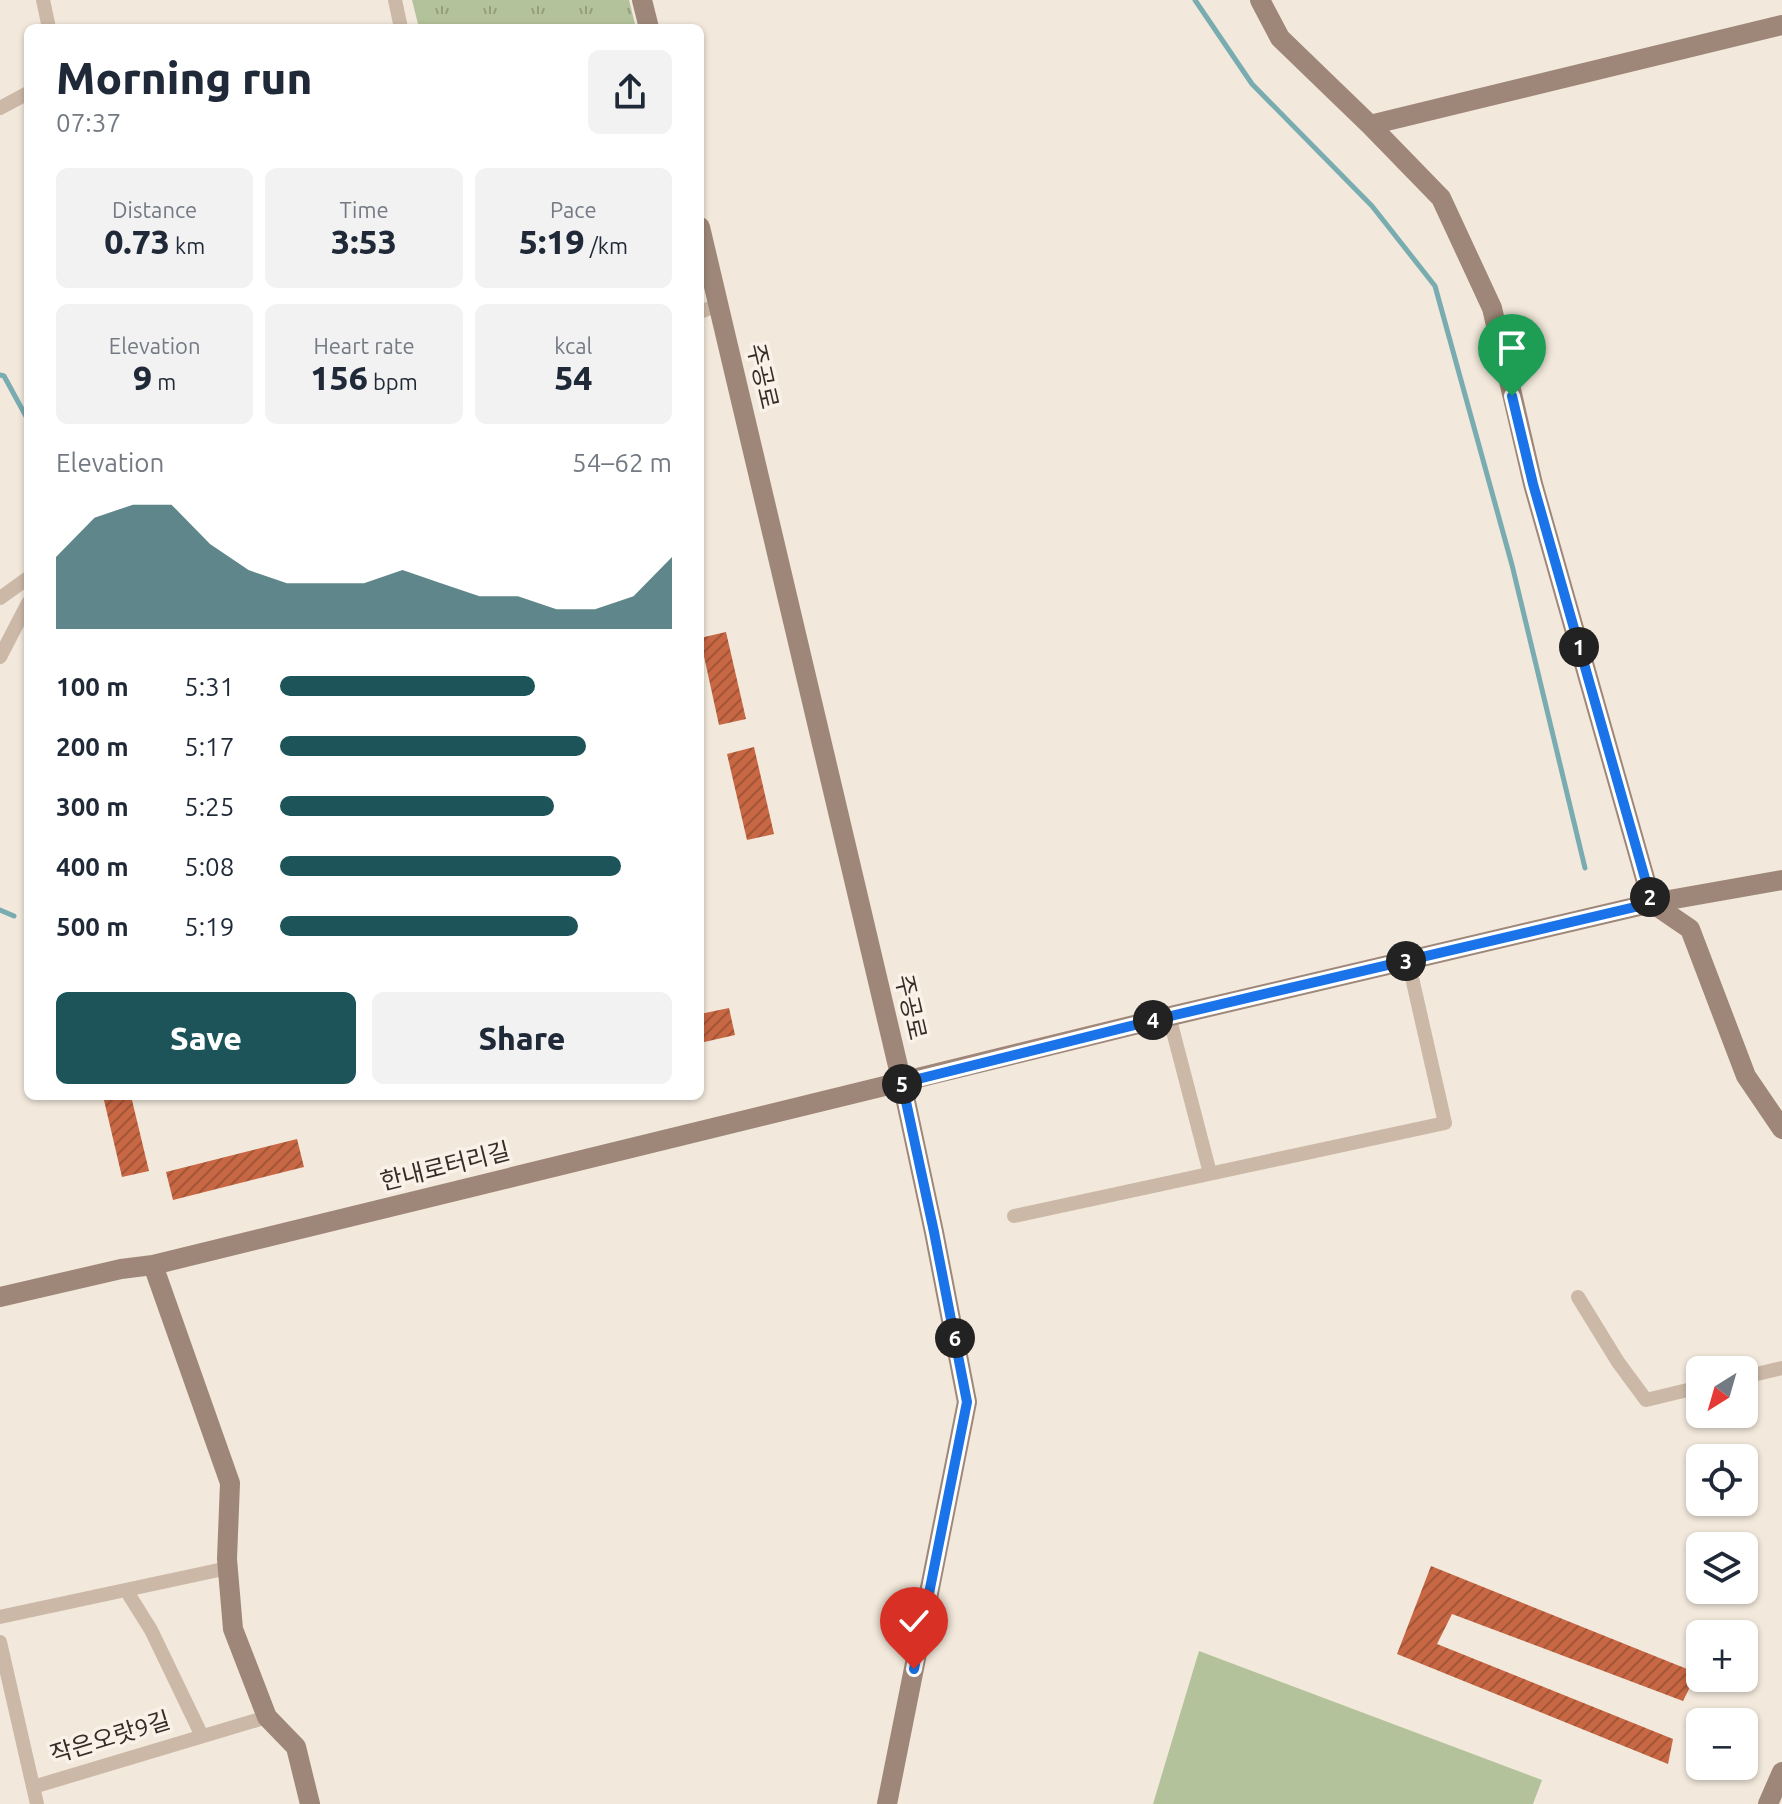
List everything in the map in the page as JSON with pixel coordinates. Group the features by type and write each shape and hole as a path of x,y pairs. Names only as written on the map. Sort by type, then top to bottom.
{"street":[{"path":"43,0 48,24"},
{"path":"395,0 400,24"},
{"path":"642,0 648,24"},
{"path":"1260,0 1280,38 1441,198 1492,308 1533,484 1652,903 1690,929 1746,1076 1782,1129"},
{"path":"1370,125 1782,25"},
{"path":"0,108 24,95"},
{"name":"주공로","path":"704,259 710,308 902,1083 967,1402 887,1804"},
{"path":"0,598 24,581"},
{"path":"0,657 24,611"},
{"name":"한내로터리길","path":"0,1297 121,1269 153,1265 1408,960 1652,903 1782,880"},
{"path":"1014,1216 1445,1123 1408,960"},
{"path":"1169,1016 1210,1173"},
{"path":"153,1265 230,1483 228,1568 233,1629 267,1717 296,1747 310,1804"},
{"path":"1578,1297 1618,1362 1646,1400 1686,1390"},
{"path":"1758,1374 1782,1368"},
{"path":"0,1617 228,1568"},
{"name":"작은오랏9길","path":"126,1590 151,1630 202,1736"},
{"name":"작은오랏9길","path":"0,1642 37,1804"},
{"name":"작은오랏9길","path":"33,1787 267,1717"},
{"path":"1768,1804 1782,1772"}],"green space":[{"path":"412,0 629,0 635,24 418,24"},
{"path":"1199,1651 1542,1780 1533,1804 1153,1804"}],"building":[{"path":"726,632 746,719 719,725 704,656 704,637"},
{"path":"754,747 774,834 747,840 727,754"},
{"path":"729,1008 735,1035 704,1042 704,1013"},
{"path":"104,1100 132,1100 149,1171 122,1177"},
{"path":"297,1139 304,1167 173,1200 166,1172"},
{"path":"1431,1566 1686,1669 1688,1692 1683,1701 1452,1614 1437,1644 1673,1739 1668,1764 1397,1654"}],"waterway":[{"path":"1195,0 1252,84 1372,206 1435,286 1512,565 1585,868"},
{"path":"0,375 4,376 24,413"},
{"path":"0,910 14,916"}],"route":[{"path":"914,1669 967,1402 902,1083 1175,1015 1652,903 1533,484 1512,396"}]}
